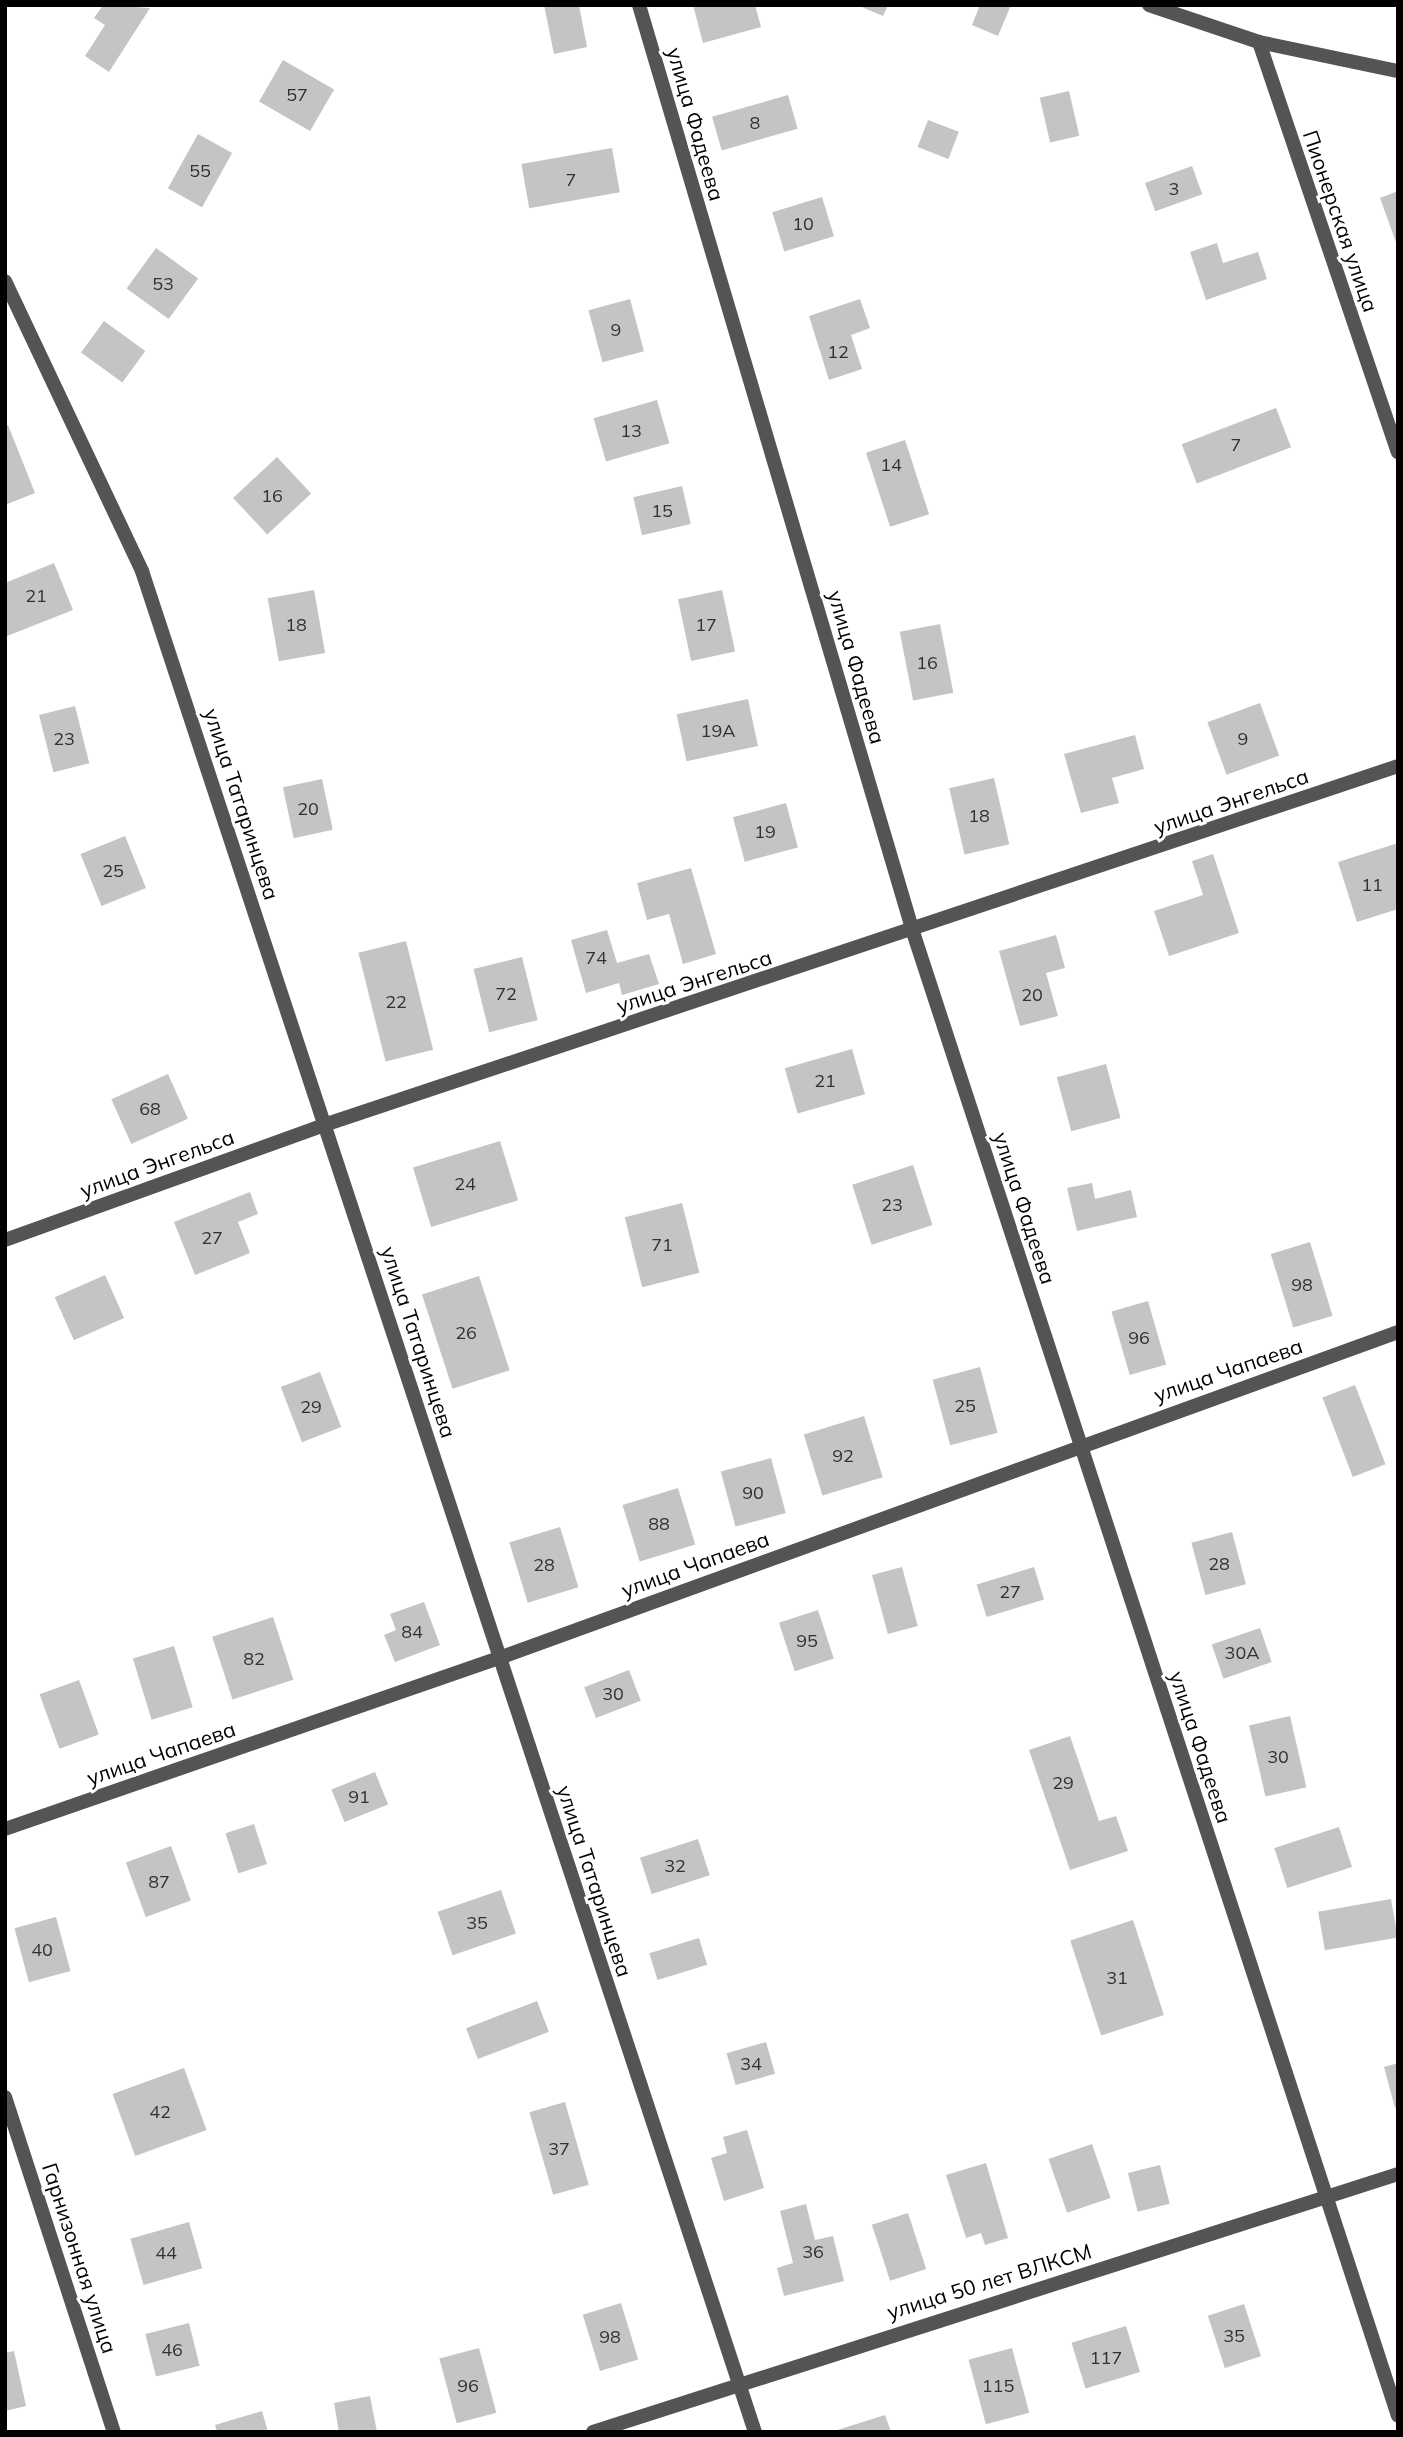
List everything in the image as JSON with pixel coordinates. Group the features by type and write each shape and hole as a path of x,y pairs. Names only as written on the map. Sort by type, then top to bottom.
{"street":[{"name":"улица Фадеева","path":"639,5 913,932 1398,2416"},
{"path":"1149,5 1259,42 1398,71"},
{"name":"Пионерская улица","path":"1259,42 1398,452"},
{"name":"улица Татаринцева","path":"5,281 142,571 327,1124 499,1658 755,2432"},
{"name":"улица Энгельса","path":"5,1240 327,1124 913,932 1398,766"},
{"name":"улица Чапаева","path":"5,1829 499,1658 1079,1444 1398,1332"},
{"name":"Гарнизонная улица","path":"5,2097 114,2432"},
{"name":"улица 50 лет ВЛКСМ","path":"593,2432 739,2382 1398,2174"}],"building":[{"path":"103,5 150,8 109,72 85,56 105,25 94,18"},
{"path":"544,5 579,5 587,47 554,54"},
{"path":"693,5 755,5 761,27 703,43"},
{"path":"857,5 888,5 883,16"},
{"path":"980,5 1011,5 998,36 972,25"},
{"path":"283,60 334,90 310,131 259,102"},
{"path":"1069,91 1079,136 1050,143 1040,98"},
{"path":"788,95 798,129 722,150 712,117"},
{"path":"928,120 959,132 948,159 918,147"},
{"path":"198,134 232,153 202,207 168,188"},
{"path":"612,148 620,192 529,208 521,164"},
{"path":"1192,166 1202,194 1155,211 1145,183"},
{"path":"1398,191 1398,245 1397,245 1380,198"},
{"path":"822,197 834,236 784,251 772,212"},
{"path":"1217,243 1223,263 1258,252 1267,279 1206,300 1190,252"},
{"path":"156,248 198,279 169,319 127,288"},
{"path":"630,299 644,351 602,362 588,310"},
{"path":"860,299 870,328 851,335 862,369 829,380 809,316"},
{"path":"104,321 145,351 122,383 81,353"},
{"path":"657,400 669,443 606,461 594,418"},
{"path":"1276,408 1291,447 1197,483 1182,444"},
{"path":"8,425 35,493 5,505 5,426"},
{"path":"905,440 929,514 890,527 866,453"},
{"path":"277,457 311,494 267,534 233,498"},
{"path":"682,486 691,524 642,535 633,497"},
{"path":"54,563 73,610 7,636 5,583"},
{"path":"314,590 325,653 279,661 268,598"},
{"path":"722,590 735,652 691,661 678,599"},
{"path":"940,624 953,693 913,701 900,632"},
{"path":"748,699 758,746 687,761 677,714"},
{"path":"1260,703 1279,756 1227,775 1207,722"},
{"path":"75,706 89,763 53,772 39,715"},
{"path":"1135,735 1144,769 1112,778 1119,803 1081,813 1064,754"},
{"path":"994,778 1009,844 964,855 949,788"},
{"path":"322,779 333,830 294,838 283,787"},
{"path":"786,803 798,847 745,862 733,817"},
{"path":"125,836 146,888 101,906 80,854"},
{"path":"1398,843 1398,909 1357,922 1338,862"},
{"path":"1213,854 1239,933 1169,956 1154,911 1203,895 1192,861"},
{"path":"691,868 716,954 683,964 669,914 647,920 637,883"},
{"path":"607,930 617,963 649,954 659,984 622,995 619,983 586,993 571,940"},
{"path":"1056,935 1065,968 1046,973 1058,1016 1020,1026 999,951"},
{"path":"406,941 433,1050 386,1062 358,953"},
{"path":"522,957 538,1020 489,1032 473,969"},
{"path":"852,1049 865,1094 798,1113 785,1068"},
{"path":"1106,1064 1120,1118 1071,1131 1057,1077"},
{"path":"168,1074 188,1119 131,1144 111,1099"},
{"path":"500,1141 518,1200 431,1227 413,1168"},
{"path":"913,1165 932,1225 872,1245 852,1185"},
{"path":"1092,1183 1095,1199 1131,1190 1137,1217 1077,1231 1067,1188"},
{"path":"250,1192 258,1214 238,1222 250,1253 195,1275 174,1222"},
{"path":"682,1203 699,1273 642,1287 625,1217"},
{"path":"1310,1242 1333,1316 1293,1328 1271,1254"},
{"path":"105,1275 124,1318 74,1340 55,1297"},
{"path":"479,1276 510,1370 453,1389 422,1295"},
{"path":"1148,1301 1166,1364 1130,1375 1111,1311"},
{"path":"980,1367 998,1433 950,1445 933,1380"},
{"path":"320,1372 341,1427 302,1442 281,1387"},
{"path":"1355,1385 1385,1464 1353,1477 1322,1398"},
{"path":"864,1416 883,1477 822,1496 804,1434"},
{"path":"771,1458 786,1513 736,1527 721,1471"},
{"path":"678,1488 695,1544 640,1561 623,1505"},
{"path":"560,1527 578,1587 528,1603 509,1542"},
{"path":"1232,1532 1246,1584 1205,1595 1191,1543"},
{"path":"902,1567 918,1626 888,1634 872,1575"},
{"path":"1034,1567 1044,1600 987,1617 977,1585"},
{"path":"424,1602 440,1645 395,1662 384,1635 396,1630 390,1614"},
{"path":"818,1610 834,1659 795,1671 779,1623"},
{"path":"273,1617 293,1680 233,1700 212,1637"},
{"path":"1260,1628 1272,1662 1223,1679 1212,1645"},
{"path":"174,1646 193,1707 152,1720 133,1659"},
{"path":"629,1670 641,1701 596,1718 584,1687"},
{"path":"79,1680 99,1735 59,1749 40,1694"},
{"path":"1290,1716 1306,1787 1265,1797 1249,1725"},
{"path":"1070,1736 1099,1821 1116,1816 1128,1851 1070,1870 1029,1750"},
{"path":"375,1772 388,1804 345,1822 331,1790"},
{"path":"254,1824 267,1864 238,1873 225,1833"},
{"path":"1339,1827 1352,1867 1287,1888 1274,1848"},
{"path":"698,1839 710,1875 652,1894 640,1858"},
{"path":"171,1846 191,1901 146,1917 126,1862"},
{"path":"501,1890 516,1933 453,1955 438,1912"},
{"path":"1391,1899 1398,1937 1325,1950 1318,1912"},
{"path":"56,1917 70,1971 29,1982 14,1928"},
{"path":"1133,1920 1164,2015 1101,2036 1070,1940"},
{"path":"699,1938 707,1965 657,1980 649,1953"},
{"path":"537,2001 549,2032 478,2059 466,2028"},
{"path":"766,2042 775,2074 736,2085 727,2053"},
{"path":"1398,2063 1398,2107 1395,2108 1384,2067"},
{"path":"184,2068 207,2130 135,2156 113,2094"},
{"path":"565,2102 589,2185 553,2195 529,2112"},
{"path":"747,2130 764,2188 724,2201 711,2158 727,2153 723,2137"},
{"path":"1092,2144 1111,2198 1067,2213 1049,2159"},
{"path":"986,2163 1008,2238 985,2245 981,2233 966,2238 946,2175"},
{"path":"1160,2165 1170,2204 1138,2212 1128,2173"},
{"path":"806,2204 815,2240 833,2236 844,2281 784,2296 777,2268 793,2263 780,2211"},
{"path":"908,2213 926,2269 890,2281 872,2225"},
{"path":"189,2222 202,2268 144,2285 130,2239"},
{"path":"621,2303 638,2359 600,2371 583,2315"},
{"path":"1244,2304 1261,2356 1225,2368 1208,2316"},
{"path":"189,2323 200,2366 156,2377 145,2334"},
{"path":"1126,2326 1140,2372 1086,2389 1071,2343"},
{"path":"479,2348 496,2413 457,2423 439,2359"},
{"path":"1012,2348 1029,2413 986,2424 969,2360"},
{"path":"14,2351 26,2406 5,2411 5,2353"},
{"path":"370,2396 377,2432 339,2432 334,2403"},
{"path":"262,2411 268,2432 217,2432 215,2425"},
{"path":"885,2415 891,2432 834,2432 834,2431"}]}
